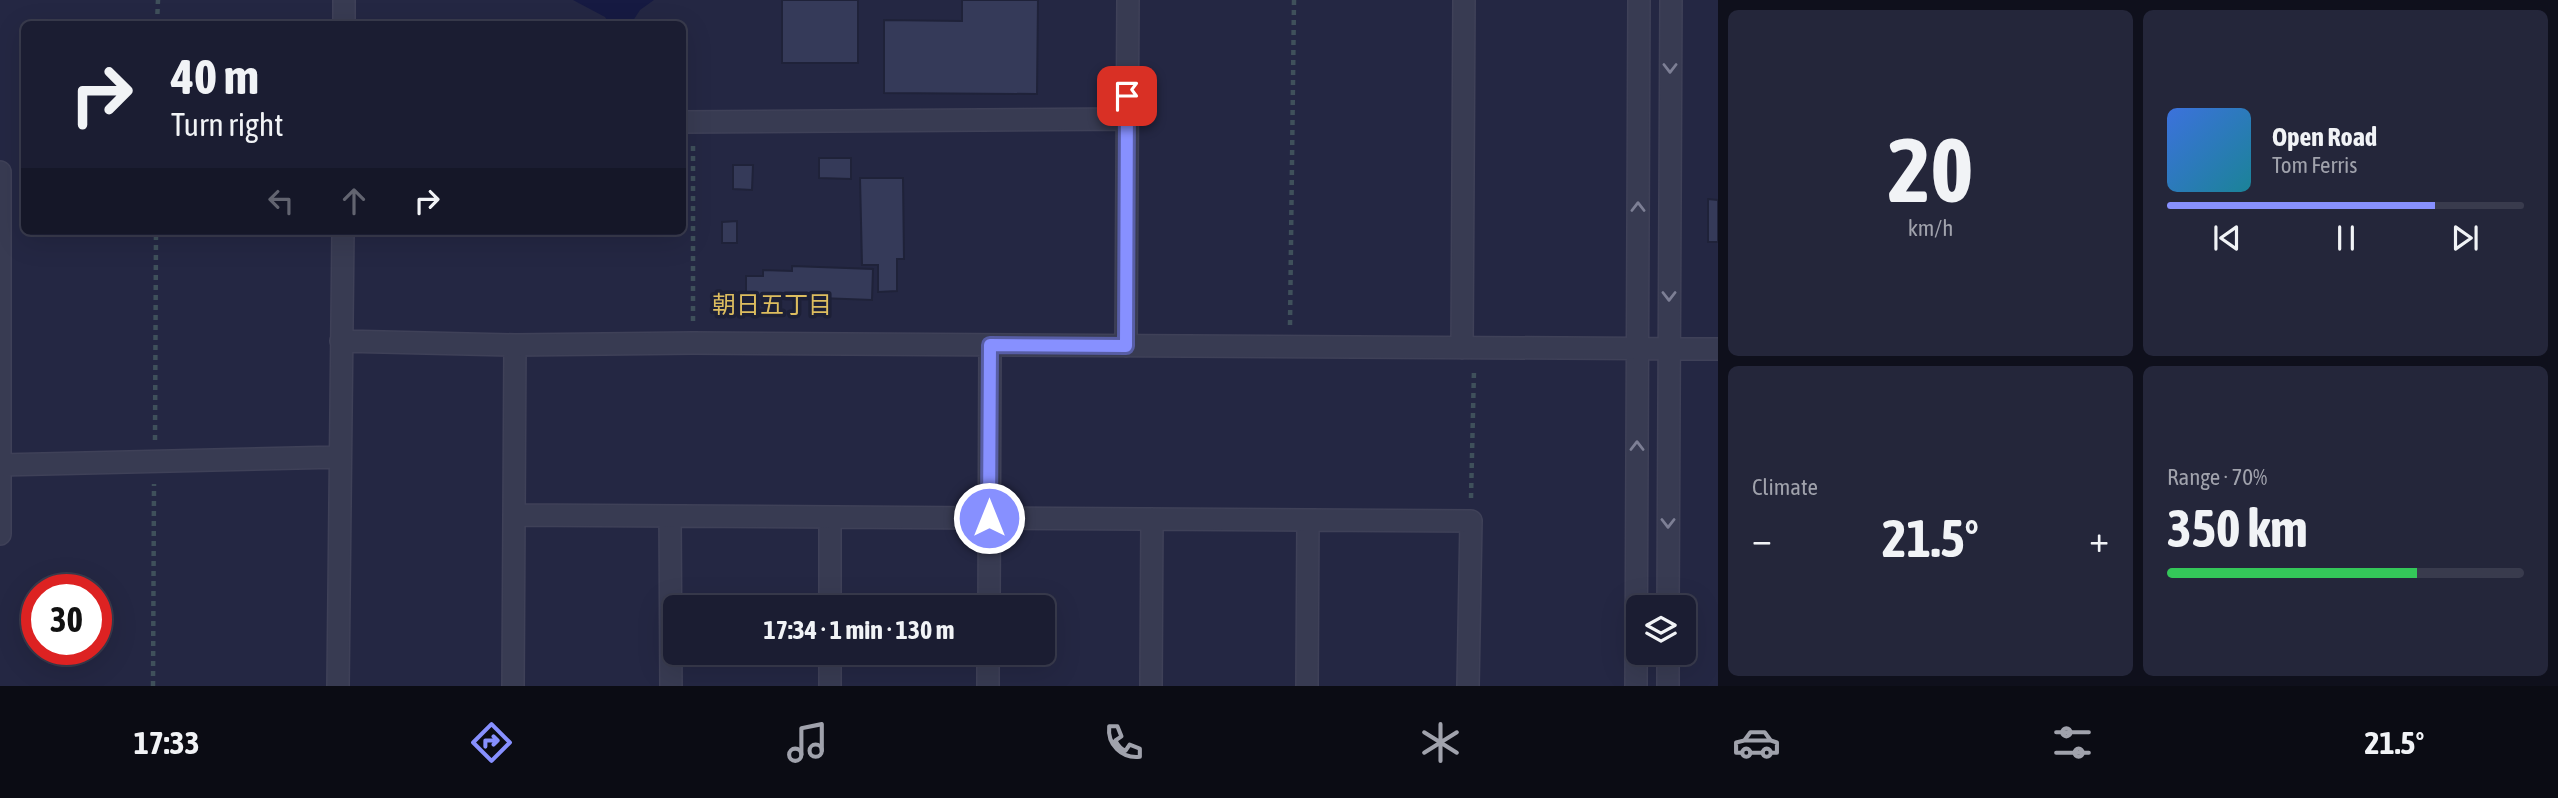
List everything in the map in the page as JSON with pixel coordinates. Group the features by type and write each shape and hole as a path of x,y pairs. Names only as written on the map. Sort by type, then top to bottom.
{"street":[{"path":"344,0 344,21"},
{"path":"1126,346 1128,0"},
{"path":"1464,0 1468,348"},
{"path":"1636,686 1639,0"},
{"path":"1668,595 1671,0"},
{"path":"688,122 1126,119"},
{"path":"0,172 0,534"},
{"path":"338,686 343,235"},
{"path":"341,341 515,345 693,343 1718,349"},
{"path":"513,686 515,345"},
{"path":"989,595 990,345"},
{"path":"1,465 340,457"},
{"path":"514,515 1471,521 1468,686"},
{"path":"670,516 671,686"},
{"path":"830,517 830,595"},
{"path":"1151,686 1152,519"},
{"path":"1307,686 1308,520"},
{"path":"830,665 830,686"},
{"path":"988,665 988,686"},
{"path":"1668,665 1668,686"}],"path":[{"path":"157,21 158,0"},
{"path":"1290,347 1294,0"},
{"path":"688,122 693,343"},
{"path":"1468,348 1471,521"}],"shaded area":[{"path":"573,0 654,0 640,10 633,21 607,21 605,17"}],"building":[{"path":"782,0 858,0 858,63 782,63"},
{"path":"962,0 1038,0 1037,94 884,93 884,20 962,21"},
{"path":"819,158 851,158 851,179 819,178"},
{"path":"733,165 753,165 752,190 733,189"},
{"path":"860,178 903,178 904,259 897,259 897,291 878,292 878,265 862,265"},
{"path":"1708,199 1718,200 1718,242 1708,242"},
{"path":"737,221 737,243 722,243 722,222"},
{"path":"792,266 873,269 872,300 746,295 746,276 763,276 763,270 792,271"}],"district":[{"name":"朝日五丁目","path":"772,304"}],"route":[{"path":"989,518 990,345 1126,346 1127,96"}]}
